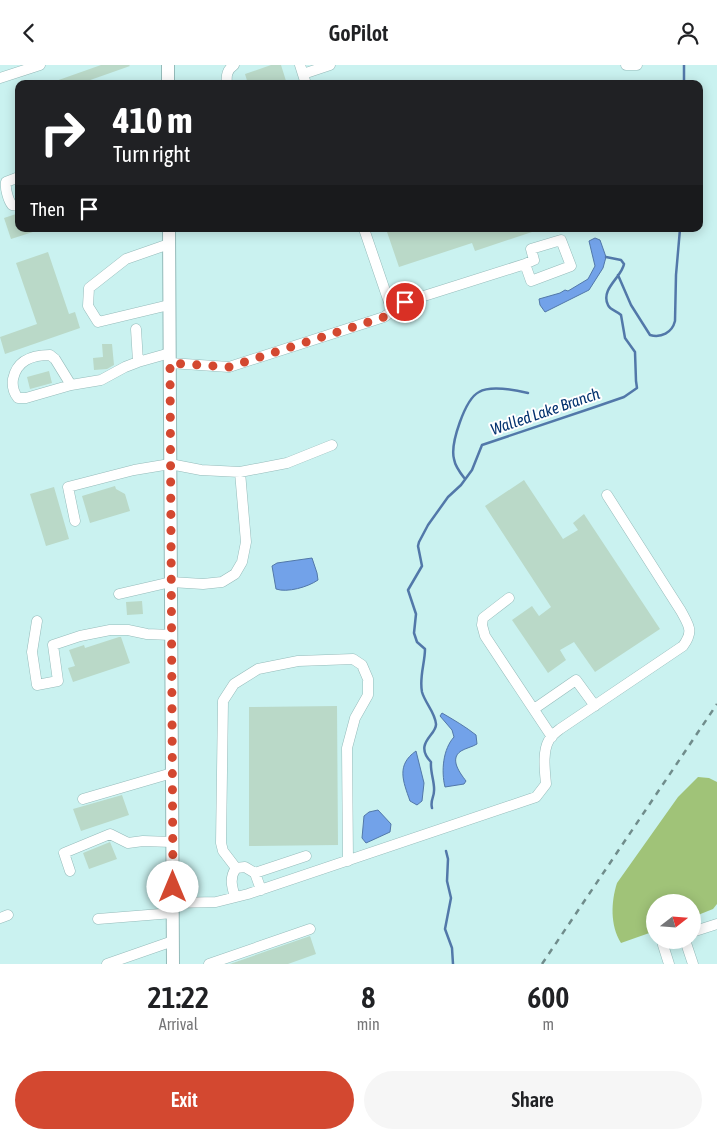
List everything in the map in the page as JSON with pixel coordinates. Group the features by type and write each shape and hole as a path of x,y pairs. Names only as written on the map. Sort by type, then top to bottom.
{"main road":[{"path":"168,65 168,80"},
{"path":"169,232 173,964"}],"street":[{"path":"0,78 40,65"},
{"path":"226,80 228,70 234,65"},
{"path":"303,74 330,65"},
{"path":"626,65 637,65"},
{"path":"15,178 6,182 5,185 10,203 15,205"},
{"path":"365,232 392,311"},
{"path":"71,385 55,359 50,355 28,358 20,363 16,368 12,382 14,392 18,398 21,398 71,385 101,380 138,362 170,358 229,367 384,317 405,302 525,264 534,260 531,249 562,240 571,266 531,281 525,264"},
{"path":"169,244 126,259 111,270 89,288 88,306 98,322 169,305"},
{"path":"136,329 138,362"},
{"path":"75,521 68,487 134,470 170,464 201,470 240,472 287,463 332,445"},
{"path":"119,594 171,583 203,584 222,581 235,574 242,562 246,542 240,472"},
{"path":"98,919 216,902 261,890 536,797 546,784 546,749 549,740 560,729 683,647 689,639 690,630 681,611 607,495"},
{"path":"509,598 483,618 482,625 485,635 552,737"},
{"path":"36,621 32,652 37,685 58,681 53,645"},
{"path":"32,652 80,636 110,630 171,635"},
{"path":"236,868 222,851 221,843 223,701 234,684 258,669 298,661 353,659 362,665 368,679 368,695 355,718 347,748 348,861"},
{"path":"534,709 576,680 595,706"},
{"path":"83,799 172,773"},
{"path":"70,871 64,853 110,834 128,843 143,841 172,842"},
{"path":"255,873 306,856"},
{"path":"235,897 232,874 236,868 245,867 255,873 261,890"},
{"path":"701,929 717,924"},
{"path":"209,964 310,929"},
{"path":"107,964 173,941"},
{"path":"663,949 669,964"},
{"path":"689,949 693,964"}],"green space":[{"path":"698,777 709,778 717,782 717,904 713,909 701,914 701,894 646,894 646,934 621,943 613,921 617,883 678,797"}],"water":[{"path":"595,238 600,240 606,257 603,268 589,290 545,312 540,305 539,299 565,290 568,291 588,279 595,266 589,241"},
{"path":"312,558 318,580 297,589 276,589 272,566 277,563"},
{"path":"442,713 476,735 477,744 461,751 456,758 457,766 466,781 464,784 445,787 443,774 445,754 454,737 452,730 440,716"},
{"path":"416,751 424,783 422,801 417,805 410,801 403,774 406,762"},
{"path":"378,810 391,824 390,832 366,843 362,838 364,816 369,812"}],"building":[{"path":"101,65 130,66 90,80 59,80"},
{"path":"271,65 281,65 286,80 247,80 245,74"},
{"path":"15,214 15,232 33,232 11,239 4,218"},
{"path":"387,232 532,232 475,251 472,243 399,267"},
{"path":"48,252 69,314 75,312 80,328 5,354 0,337 37,324 16,263"},
{"path":"102,344 112,344 114,365 107,369 94,370 93,358 103,357"},
{"path":"49,371 52,383 30,389 27,377"},
{"path":"524,480 563,539 578,530 573,523 584,514 660,629 595,672 574,642 560,650 566,660 548,673 512,620 532,606 539,616 551,607 485,506"},
{"path":"115,486 116,489 125,494 130,511 90,523 82,496"},
{"path":"54,487 69,539 46,546 30,494"},
{"path":"142,601 143,614 127,615 126,602"},
{"path":"121,637 130,663 73,682 68,668 75,666 69,650 84,645 85,648"},
{"path":"337,706 338,845 249,846 249,707"},
{"path":"122,795 129,815 81,831 73,809"},
{"path":"110,842 117,859 89,869 83,853"},
{"path":"310,936 316,954 288,964 230,964"}],"waterway":[{"path":"684,65 684,80"},
{"name":"Walled Lake Branch","path":"618,275 631,305 650,335 666,334 675,321 680,232"},
{"name":"Walled Lake Branch","path":"432,808 434,788 431,762 424,750 436,724 434,715 422,692 421,681 425,649 417,642 414,633 416,614 408,590 422,566 419,542 428,525 448,497 461,485 472,470 482,445 624,397 637,388 635,352 625,338 621,315 609,307 606,299 609,288 620,274 624,264 621,260 606,257"},
{"path":"465,479 458,470 453,452 456,433 464,412 474,396 479,392 490,389 528,393"},
{"name":"Walled Lake Branch","path":"446,851 448,859 447,881 451,898 445,929 452,948 453,964"}],"railway":[{"path":"542,964 717,704"}],"route":[{"path":"173,887 170,363 229,367 384,317 405,302"}]}
